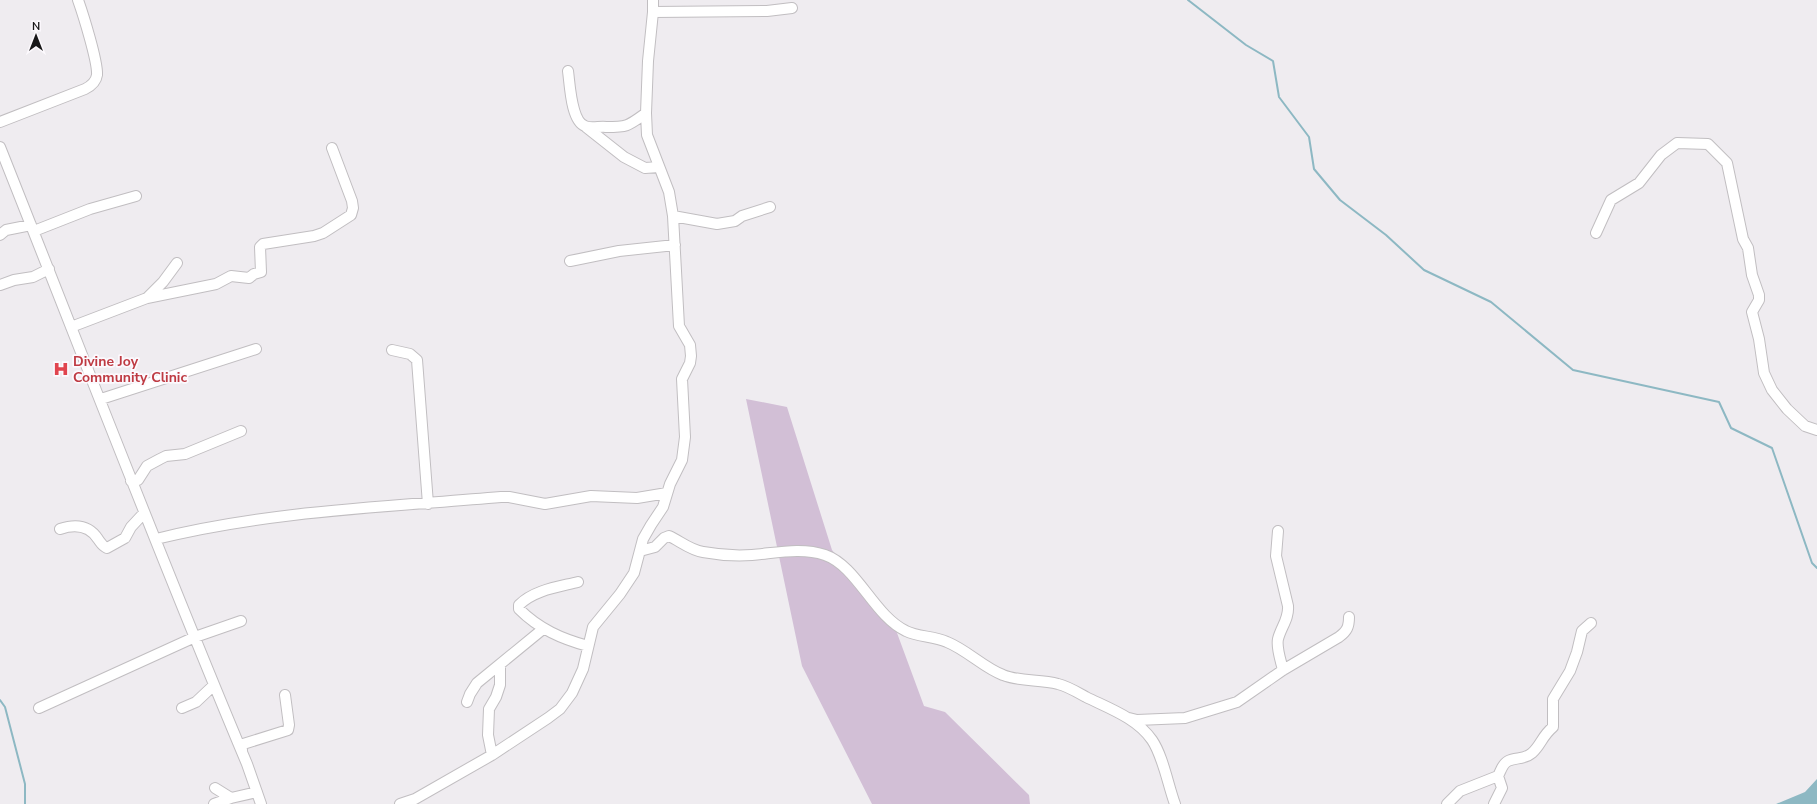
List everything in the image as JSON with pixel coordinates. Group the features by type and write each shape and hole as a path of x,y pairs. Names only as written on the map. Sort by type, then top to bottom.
{"street":[{"path":"0,122 85,89 93,84 97,76 78,0"},
{"path":"400,804 414,799 492,754 560,709 572,693 583,669 595,623 620,594 634,573 643,539 663,507 683,455 684,437 682,379 690,362 690,345 679,326 673,216 669,192 647,135 646,114 648,61 653,0"},
{"path":"653,12 767,11 792,8"},
{"path":"568,72 575,114 578,122 624,157 645,168 659,167"},
{"path":"586,127 620,128 629,126 646,114"},
{"path":"629,126 647,135"},
{"path":"1596,233 1611,200 1639,183 1661,155 1677,143 1708,144 1727,163 1743,239 1748,248 1752,275 1759,295 1759,300 1752,312 1759,339 1764,372 1772,390 1787,409 1805,426 1817,430"},
{"path":"0,147 71,328 101,399 131,481 247,764"},
{"path":"71,328 147,298 216,284 231,276 249,278 254,274 261,272 260,247 263,244 314,236 322,233 351,215 353,208 352,201 332,148"},
{"path":"0,235 6,230 33,228 90,209 136,196"},
{"path":"673,216 717,224 735,221 742,216 770,207"},
{"path":"570,261 619,251 674,244"},
{"path":"147,298 163,282 177,264"},
{"path":"0,285 14,280 33,278 49,269"},
{"path":"101,399 256,349"},
{"path":"392,350 410,354 417,360 428,504"},
{"path":"131,481 138,480 148,466 166,456 186,454 241,431"},
{"path":"156,539 197,529 276,516 509,497 545,504 591,496 637,498 668,493"},
{"path":"60,529 77,525 87,528 94,533 102,546 107,548 125,538 131,527 144,513"},
{"path":"1278,531 1276,556 1288,606 1288,614 1277,645 1283,670"},
{"path":"640,551 655,547 664,538 669,536 682,544 701,552 752,555 796,550 826,555 837,561 846,569 888,617 896,625 906,631 946,641 1002,674 1016,678 1044,680 1059,684 1124,716 1137,725 1152,740 1158,750 1176,804"},
{"path":"578,582 540,592 519,604 519,609 543,629 555,636 588,646"},
{"path":"1124,716 1138,720 1185,718 1237,702 1283,670 1346,632 1349,626 1349,617"},
{"path":"39,708 195,637 241,621"},
{"path":"1494,804 1502,788 1498,776 1501,768 1508,761 1526,758 1533,753 1543,736 1553,727 1552,699 1570,671 1577,652 1582,631 1591,623"},
{"path":"468,702 470,694 477,684 543,629"},
{"path":"492,754 488,735 489,709 496,697 500,685 500,666"},
{"path":"182,708 196,702 214,685"},
{"path":"261,804 240,745 283,733 289,728 285,695"},
{"path":"1447,804 1463,789 1498,776"},
{"path":"215,788 231,798"},
{"path":"214,804 231,798 257,792"}],"shaded area":[{"path":"746,399 787,407 832,550 867,594 890,614 924,706 945,712 1029,795 1030,804 872,804 802,666"}],"water":[{"path":"1817,779 1817,804 1776,804 1805,792"}],"waterway":[{"path":"1188,0 1246,45 1273,61 1279,97 1309,137 1314,169 1340,200 1386,235 1424,270 1491,302 1573,370 1719,402 1731,428 1772,448 1812,563 1817,568"},
{"path":"0,700 5,707 25,784 25,804"}],"place":[{"name":"Divine Joy Community Clinic","path":"61,369"}]}
